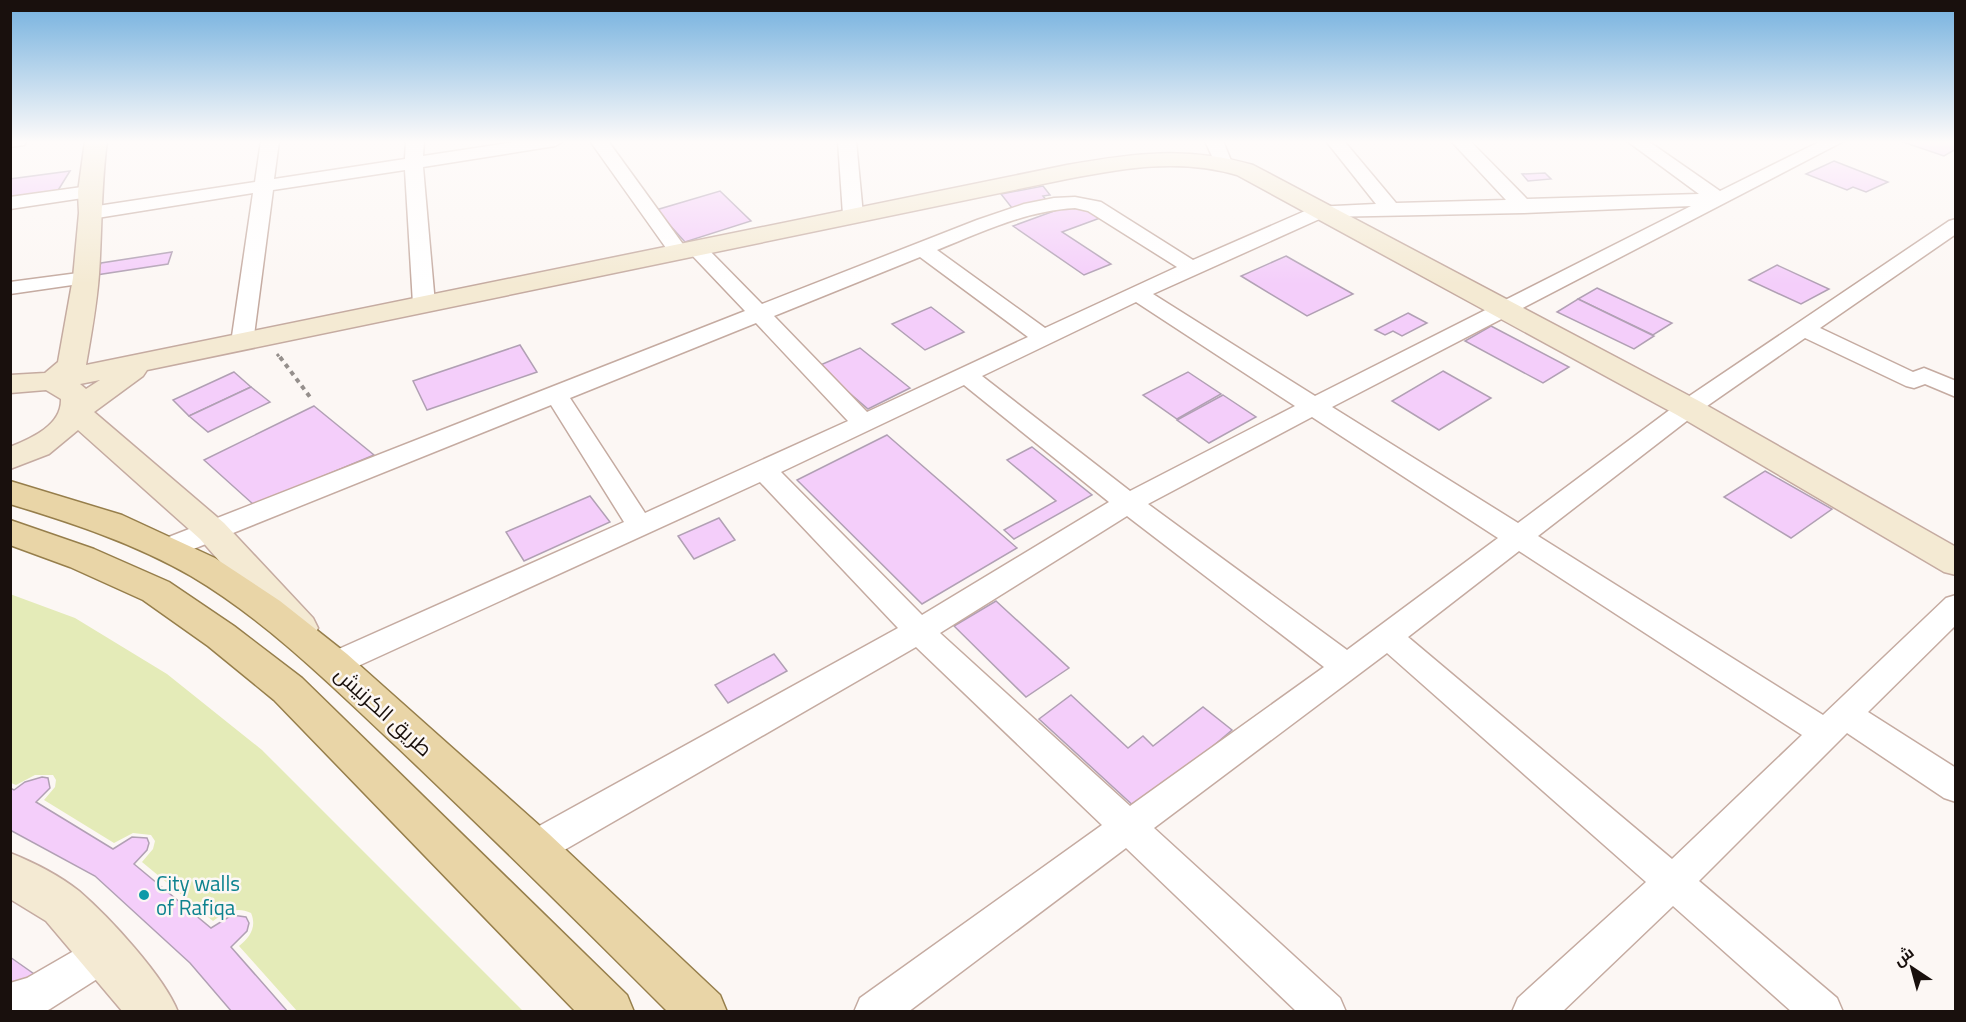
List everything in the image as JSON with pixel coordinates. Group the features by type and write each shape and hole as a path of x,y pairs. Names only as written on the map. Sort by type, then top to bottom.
{"main road":[{"name":"طريق الكرنيش","path":"10,492 110,523 166,549 203,567 267,612 334,665 534,848 703,1011"},
{"path":"10,532 82,558 156,591 230,642 288,689 610,1011"}],"street":[{"path":"52,381 72,365 86,278 91,189"},
{"path":"10,203 90,203 244,189"},
{"path":"254,341 262,189"},
{"path":"416,189 424,304"},
{"path":"638,189 687,249 759,315 865,423"},
{"path":"851,189 853,215"},
{"path":"10,384 52,381 142,364 687,249 989,189"},
{"path":"1280,189 1688,408 1956,562"},
{"path":"1374,189 1389,207"},
{"path":"1506,189 1524,207"},
{"path":"1703,189 1718,199"},
{"path":"534,848 919,632 1128,503 1502,308 1739,189"},
{"path":"75,411 212,531 334,665 764,470 1192,268 1321,211 1389,207 1524,207 1718,199"},
{"path":"166,549 1020,212 1060,202 1079,201 1094,206 1192,268"},
{"path":"874,1011 1347,667 1688,408 1956,225"},
{"path":"922,249 1044,338"},
{"path":"10,288 86,278"},
{"path":"1138,294 1517,537 1835,724 1956,788"},
{"path":"1803,329 1914,381 1924,375 1956,390"},
{"path":"10,459 49,439 67,424 75,411 142,364"},
{"path":"966,375 1128,503 1347,667"},
{"path":"52,381 68,387 76,396 75,411"},
{"path":"556,395 640,526"},
{"path":"764,470 919,632 1326,1011"},
{"path":"1532,1011 1671,884 1956,606"},
{"path":"1387,636 1671,884 1823,1011"},
{"path":"10,874 62,906 105,952 154,1011"},
{"path":"10,1003 36,995 105,952"}],"path":[{"path":"254,341 310,397"}],"green space":[{"path":"10,594 75,618 167,674 262,750 523,1011 297,1011 239,946 253,927 251,913 241,910 231,911 213,921 142,862 153,849 155,841 151,835 133,833 114,843 44,800 55,787 56,780 53,775 35,775 16,785 11,783"}],"building":[{"path":"10,189 59,189 57,192 10,199"},
{"path":"1029,189 1045,189 1050,195 1043,196 1047,201 1012,208 1001,194"},
{"path":"1857,189 1873,189 1866,192"},
{"path":"720,191 751,221 685,242 656,210"},
{"path":"1076,203 1100,218 1062,232 1111,264 1084,275 1013,226"},
{"path":"172,252 168,264 96,275 101,263"},
{"path":"1286,256 1353,294 1307,316 1241,276"},
{"path":"1777,265 1829,289 1801,304 1749,280"},
{"path":"1597,288 1672,323 1653,335 1578,299"},
{"path":"1578,299 1654,336 1634,349 1557,312"},
{"path":"931,307 964,332 925,350 892,324"},
{"path":"1408,313 1427,323 1402,336 1393,331 1385,335 1375,330"},
{"path":"1491,326 1569,367 1543,383 1465,341"},
{"path":"520,345 537,372 427,410 413,381"},
{"path":"860,348 910,388 868,409 818,366"},
{"path":"1443,371 1491,398 1439,430 1392,401"},
{"path":"234,372 251,387 189,416 173,400"},
{"path":"1188,372 1221,394 1177,419 1143,395"},
{"path":"251,387 270,402 208,432 189,416"},
{"path":"1223,395 1256,417 1209,443 1177,420"},
{"path":"314,406 374,455 254,505 204,460"},
{"path":"887,435 1017,548 922,604 797,480"},
{"path":"1032,447 1092,495 1014,539 1004,530 1056,501 1007,460"},
{"path":"1765,471 1832,509 1791,538 1724,497"},
{"path":"590,496 610,522 524,561 506,532"},
{"path":"719,518 735,540 694,559 678,536"},
{"path":"996,601 1069,668 1026,697 954,626"},
{"path":"774,654 787,671 728,703 715,685"},
{"path":"1071,695 1128,748 1143,736 1153,746 1203,707 1232,730 1138,810 1039,719"},
{"name":"City walls of Rafiqa","path":"42,777 48,778 50,788 36,802 113,849 132,837 147,838 149,843 147,850 134,864 211,928 232,915 246,917 249,923 247,931 231,947 288,1012 232,1012 190,963 95,876 10,830 10,788 14,790 25,782"},
{"path":"10,957 37,976 10,985"}],"place":[{"name":"City walls of Rafiqa","path":"144,895"}]}
